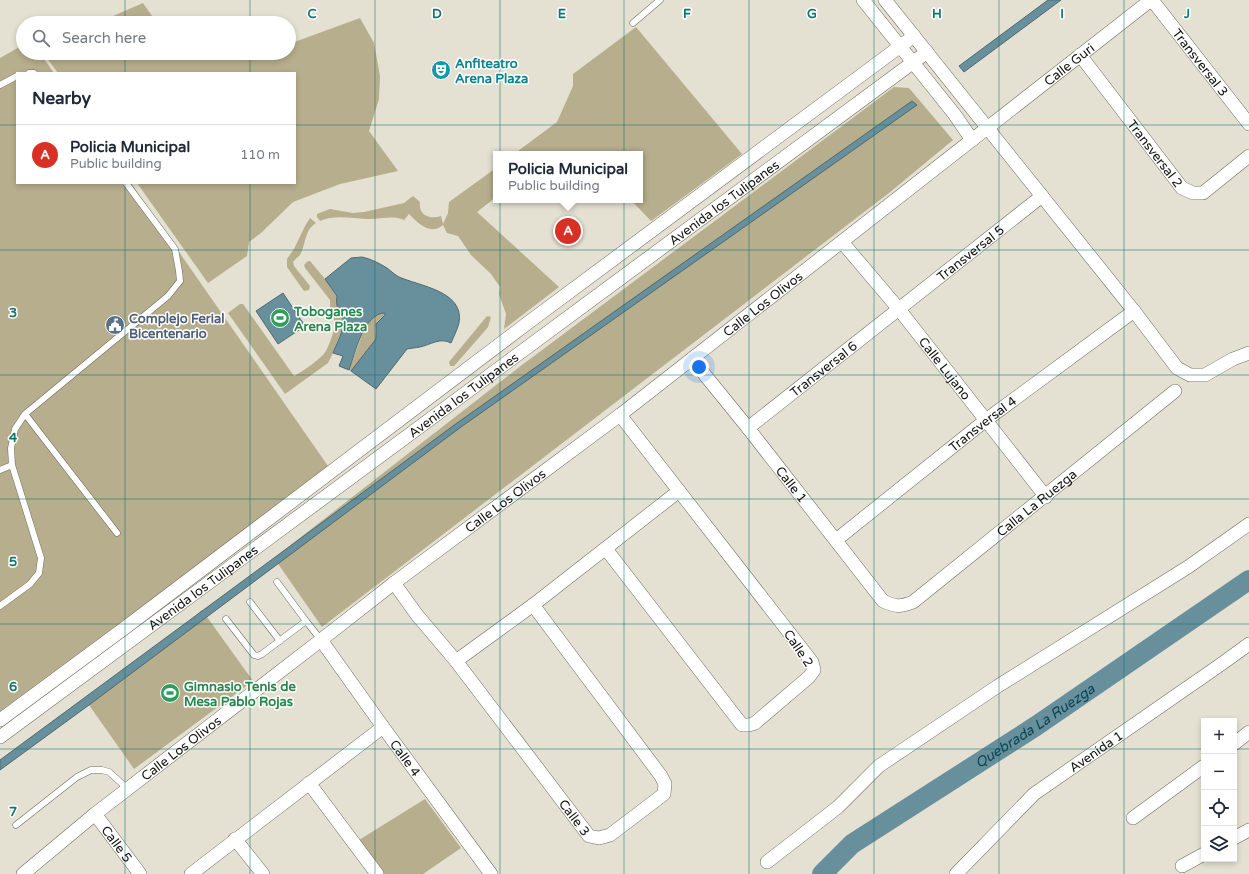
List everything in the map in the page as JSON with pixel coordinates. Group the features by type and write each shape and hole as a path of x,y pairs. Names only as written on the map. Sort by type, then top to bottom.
{"street":[{"path":"863,0 955,115 972,140"},
{"path":"885,0 1177,368 1190,375 1205,375 1233,359 1249,353"},
{"name":"Calle Guri","path":"987,128 1151,0"},
{"name":"Transversal 3","path":"1151,0 1249,124"},
{"name":"Avenida los Tulipanes","path":"0,720 588,278 914,36"},
{"name":"Avenida los Tulipanes","path":"0,737 927,52"},
{"name":"Transversal 2","path":"1080,56 1182,188 1193,193 1204,193 1249,156"},
{"name":"Calle Los Olivos","path":"23,874 95,814 394,583 620,415 987,128"},
{"name":"Transversal 5","path":"898,308 1042,196"},
{"name":"Calle Lujano","path":"842,242 898,308 1046,496"},
{"path":"588,278 600,294"},
{"name":"Transversal 6","path":"748,428 898,308"},
{"name":"Transversal 4","path":"836,540 986,420 1134,312"},
{"name":"Calle 1","path":"692,359 748,428 883,601 894,606"},
{"name":"Calla La Ruezga","path":"894,606 904,606 913,602 1175,391"},
{"name":"Calle 2","path":"606,549 742,724 749,725 755,723 809,677 814,670 812,662 620,415"},
{"path":"456,661 533,605 679,491"},
{"path":"767,862 838,807 879,766 998,686 1188,567 1249,524"},
{"name":"Calle 3","path":"394,583 417,615 456,661 589,836 600,838 610,835 664,794 665,784 661,776 533,605"},
{"name":"Calle 4","path":"321,640 382,727 492,874"},
{"name":"Avenida 1","path":"956,874 1034,794 1220,666 1249,644"},
{"path":"50,683 58,694"},
{"path":"191,874 382,727"},
{"path":"1237,742 1249,732"},
{"path":"1133,818 1201,768"},
{"path":"309,783 377,874"},
{"name":"Calle 5","path":"95,814 140,874"},
{"path":"1237,836 1249,830"},
{"path":"235,839 263,874"},
{"path":"1182,866 1201,856"}],"lane":[{"path":"633,23 660,0"},
{"path":"0,85 16,77"},
{"path":"0,606 35,579 39,573 41,558 12,465 11,448 15,429 25,414 168,296 180,281 175,249 127,184"},
{"path":"25,414 118,532"},
{"path":"0,470 12,465"},
{"path":"277,582 321,640"},
{"path":"250,602 280,641"},
{"path":"226,619 254,655 262,654 306,621"},
{"path":"16,825 77,777 91,770 110,772 128,789"}],"shaded area":[{"path":"143,3 152,16 113,16"},
{"path":"360,18 374,43 380,76 379,99 369,131 398,171 340,184 293,202 261,233 249,242 247,256 208,283 138,184 296,184 296,72 57,72 48,60 296,60 296,41"},
{"path":"636,27 742,154 651,221 634,203 643,203 643,151 518,151 557,122 573,86 573,74"},
{"name":"Complejo Ferial Bicentenario","path":"16,49 16,60 45,60 53,72 16,72 16,184 132,184 328,466 194,568 0,711 0,58"},
{"path":"894,87 909,88 953,140 889,193 322,627 274,558 522,365"},
{"path":"493,170 493,199 477,212 559,287 504,329 506,314 499,294 500,287 491,274 471,255 458,236 447,233 443,225 438,228 429,229 420,224 409,214 404,220 391,217 370,219 338,217 320,221 317,217 317,214 330,209 353,213 364,212 404,203 413,196 420,202 423,213 429,217 441,216 443,224 448,213 449,202"},
{"path":"310,218 316,223 307,234 300,255 293,262 294,266 310,286 309,290 304,291 287,267 287,259 294,249"},
{"path":"310,261 325,279 337,296 338,310 342,315 343,326 328,363 285,394 228,313 240,304 243,304 294,376 302,372 324,354 336,324 330,310 330,300 305,268 304,265"},
{"path":"385,313 385,315 378,321 375,328 376,339 351,371 349,370 364,330 371,318"},
{"path":"487,316 491,317 488,327 454,366 450,366 449,362"},
{"name":"Gimnasio Tenis de Mesa Pablo Rojas","path":"202,610 253,681 134,769 89,705"},
{"path":"425,799 461,848 423,874 383,874 359,840"}],"water":[{"path":"1048,0 1061,0 964,72 959,66"},
{"path":"912,101 917,105 461,427 0,770 0,760 457,423"},
{"path":"362,257 381,264 399,277 439,291 455,304 459,312 459,323 451,343 447,341 439,341 420,347 407,349 376,389 351,371 376,339 376,324 385,315 385,313 378,315 371,320 366,327 357,344 349,370 339,366 343,356 333,353 341,332 343,320 337,305 337,296 325,279 351,258"},
{"name":"Toboganes Arena Plaza","path":"283,293 305,326 278,344 256,311"}],"waterway":[{"name":"Quebrada La Ruezga","path":"822,874 852,844 1036,726 1249,580"}],"place":[{"name":"Anfiteatro Arena Plaza","path":"441,70"},
{"name":"Policia Municipal","path":"568,231"},
{"name":"Toboganes Arena Plaza","path":"280,318"},
{"name":"Complejo Ferial Bicentenario","path":"115,325"},
{"name":"Gimnasio Tenis de Mesa Pablo Rojas","path":"170,693"}]}
